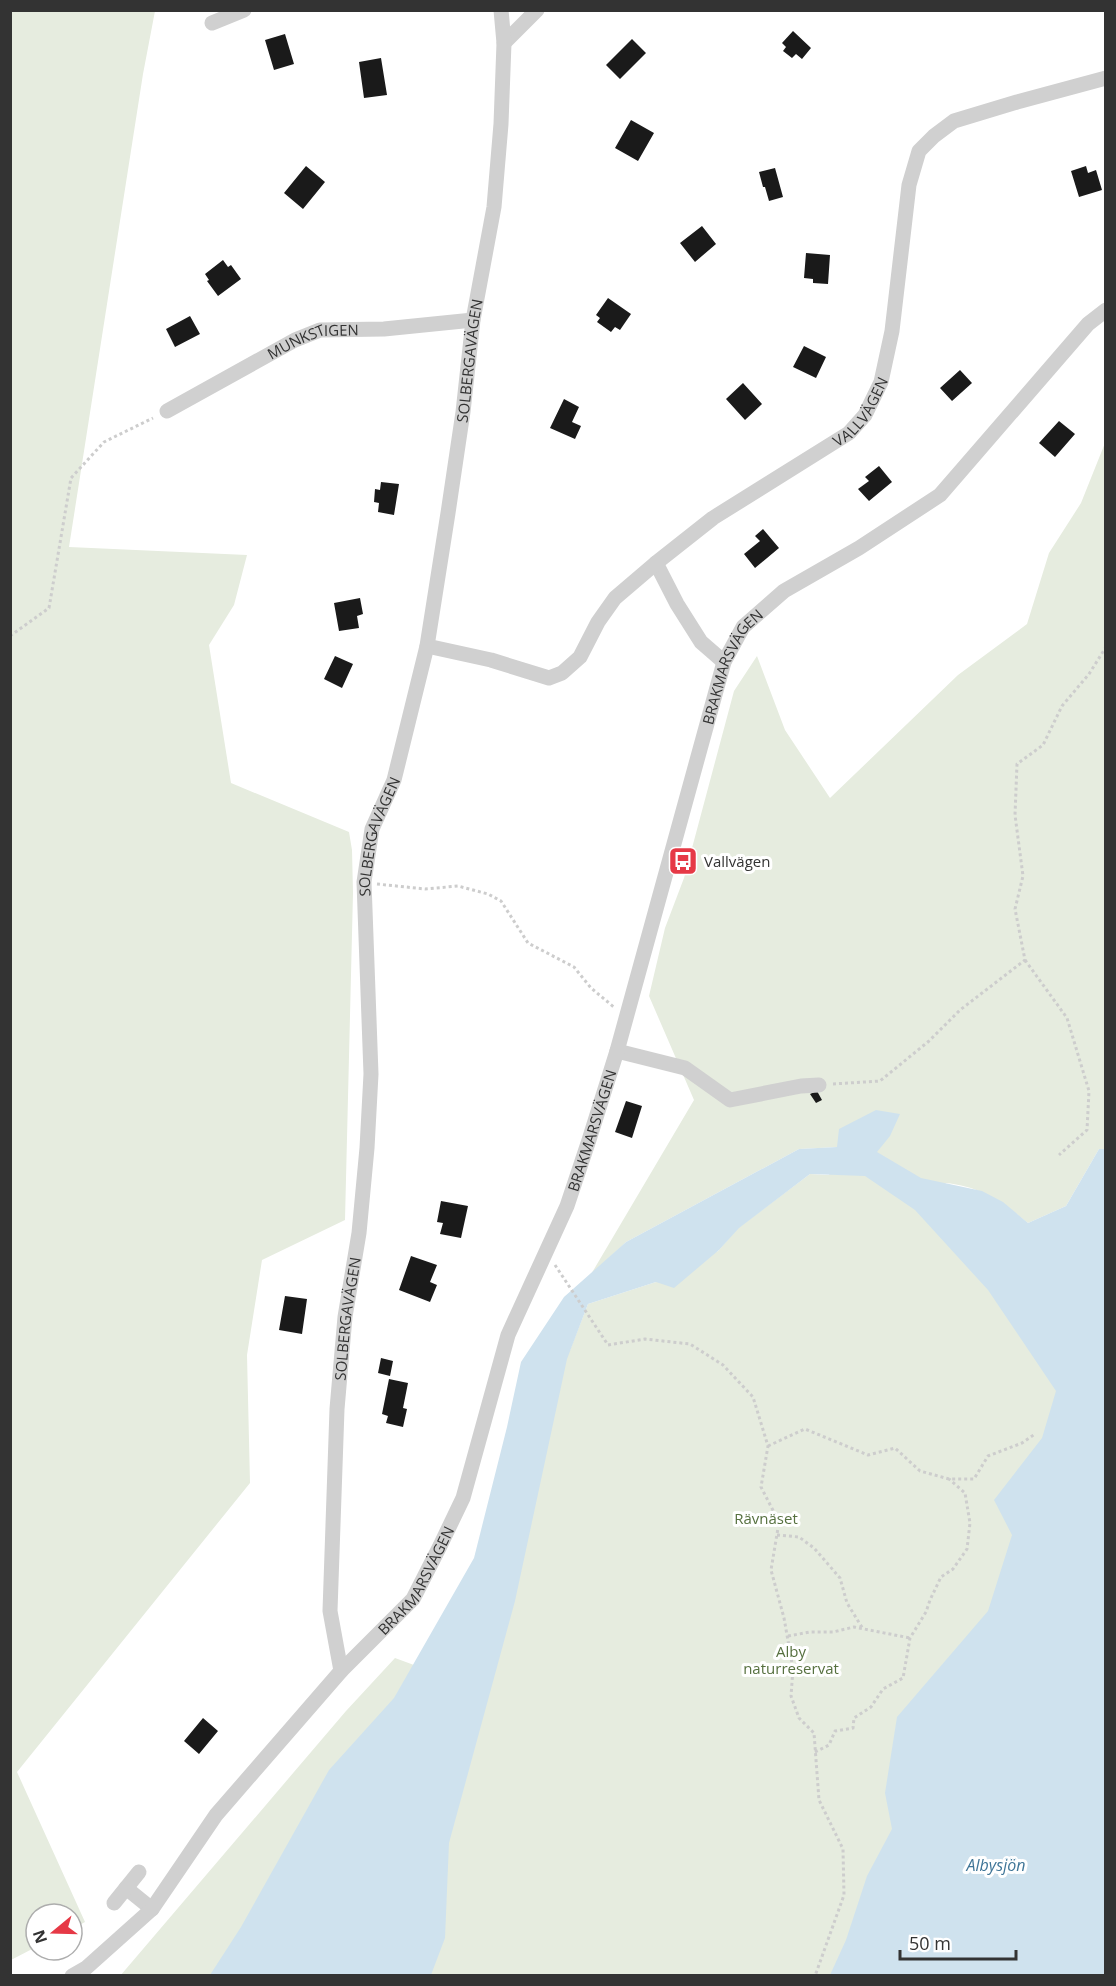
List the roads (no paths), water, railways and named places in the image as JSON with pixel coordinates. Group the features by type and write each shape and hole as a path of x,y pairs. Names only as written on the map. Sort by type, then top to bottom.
{"street":[{"path":"212,23 244,10"},
{"name":"SOLBERGAVÄGEN","path":"341,1671 330,1611 337,1409 345,1317 359,1233 371,1074 364,882 372,829 394,780 427,646 463,412 473,320 494,207 501,124 504,43 501,10"},
{"path":"504,43 537,10"},
{"name":"VALLVÄGEN","path":"427,646 491,660 549,678 562,673 580,657 598,622 615,598 656,563 713,518 849,433 866,415 881,382 890,341 909,185 919,151 954,121 1106,78"},
{"name":"BRAKMARSVÄGEN","path":"72,1976 86,1968 120,1940 152,1909 216,1815 341,1671 413,1599 463,1498 508,1335 567,1206 617,1051 724,662 743,627 784,591 859,548 940,495 1088,324 1106,310"},
{"name":"MUNKSTIGEN","path":"167,411 295,340 320,330 384,329 473,320"},
{"path":"656,563 677,604 701,642 724,662"},
{"path":"617,1051 685,1068 730,1100 801,1086 819,1085"},
{"path":"114,1903 139,1872"},
{"path":"126,1888 152,1909"}],"water":[{"name":"Albysjön","path":"876,1110 900,1114 890,1136 877,1152 921,1178 982,1191 1003,1202 1028,1223 1066,1206 1099,1149 1105,1149 1105,1975 830,1975 846,1940 867,1876 892,1829 885,1793 897,1717 988,1611 1012,1535 994,1500 1042,1438 1056,1391 988,1290 915,1210 865,1176 810,1174 739,1228 719,1250 674,1288 656,1282 588,1304 567,1359 515,1601 449,1843 445,1938 431,1975 210,1975 241,1927 329,1770 394,1698 474,1558 521,1362 564,1297 626,1242 799,1149 837,1147 839,1129"}],"place":[{"name":"Vallvägen","path":"683,861"}],"park label":[{"name":"Rävnäset","path":"766,1518"},
{"name":"Alby naturreservat","path":"791,1660"}]}
